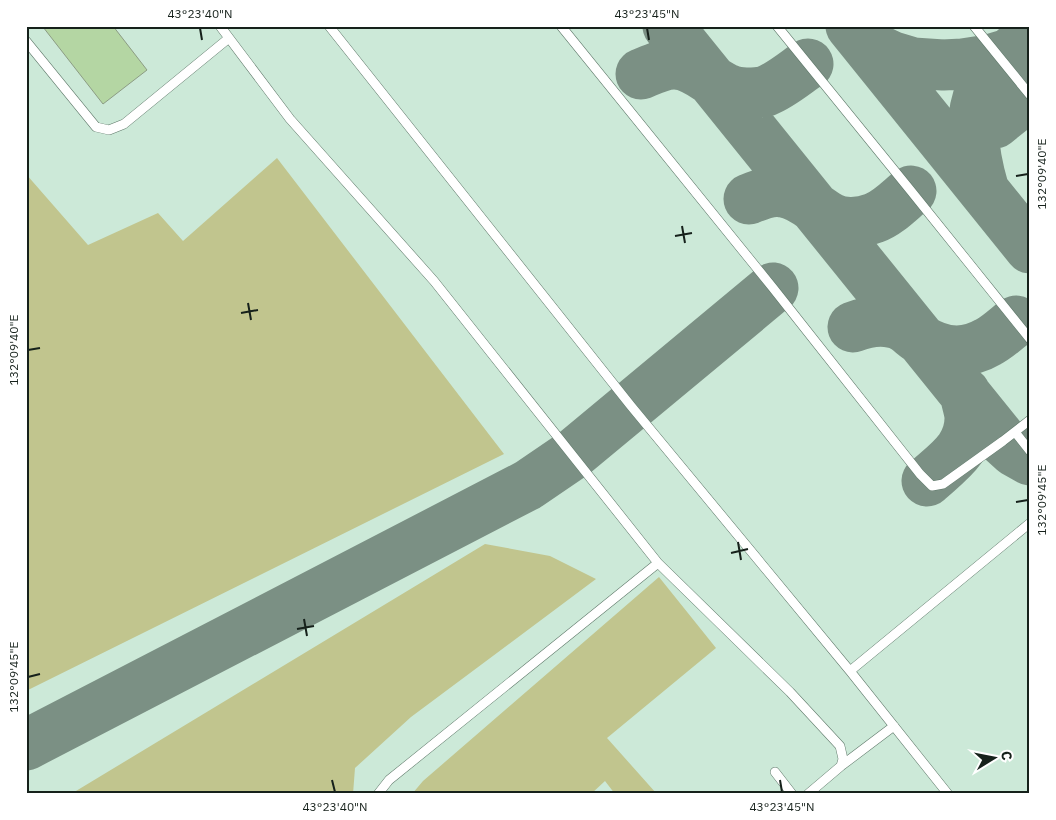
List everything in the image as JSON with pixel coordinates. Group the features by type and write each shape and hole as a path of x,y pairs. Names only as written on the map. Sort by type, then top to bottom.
{"lane":[{"path":"220,26 290,119 434,282 658,563 790,692 840,746 843,759 841,766"},
{"path":"329,26 630,406 850,671 948,794"},
{"path":"562,26 920,474 932,486 944,484 1030,420"},
{"path":"777,26 1030,339"},
{"path":"974,26 1030,95"},
{"path":"26,41 96,127 109,130 124,124 230,38"},
{"path":"1015,432 1030,451"},
{"path":"850,671 1030,523"},
{"path":"378,794 389,780 658,563"},
{"path":"808,794 894,726"},
{"path":"776,772 792,794"}],"green space":[{"path":"277,158 504,454 26,691 26,174 88,245 158,213 183,241"},
{"path":"485,544 550,556 596,579 411,717 355,768 353,794 71,794"},
{"path":"659,577 716,648 607,738 656,793 615,794 605,781 591,794 412,794 423,781"}],"building":[{"path":"44,26 113,26 147,70 103,104"}],"taxiway":[{"path":"668,26 1003,441 1014,451 1030,460"},
{"path":"851,26 1030,248"},
{"path":"864,41 893,57 913,63 943,65 989,60 1009,54 1030,36"},
{"path":"984,191 975,153 973,135 977,100 994,68 1009,54"},
{"path":"641,74 666,65 681,65 694,69 730,90 741,93 756,93 777,86 808,64"},
{"path":"995,123 1030,95"},
{"path":"749,199 769,192 789,193 801,198 834,220 851,222 869,220 879,216 911,191"},
{"path":"26,745 528,485 572,455 773,288"},
{"path":"853,327 884,321 898,324 928,344 954,351 980,346 999,335 1016,321"},
{"path":"927,481 950,461 967,437 970,416 965,393"}]}
